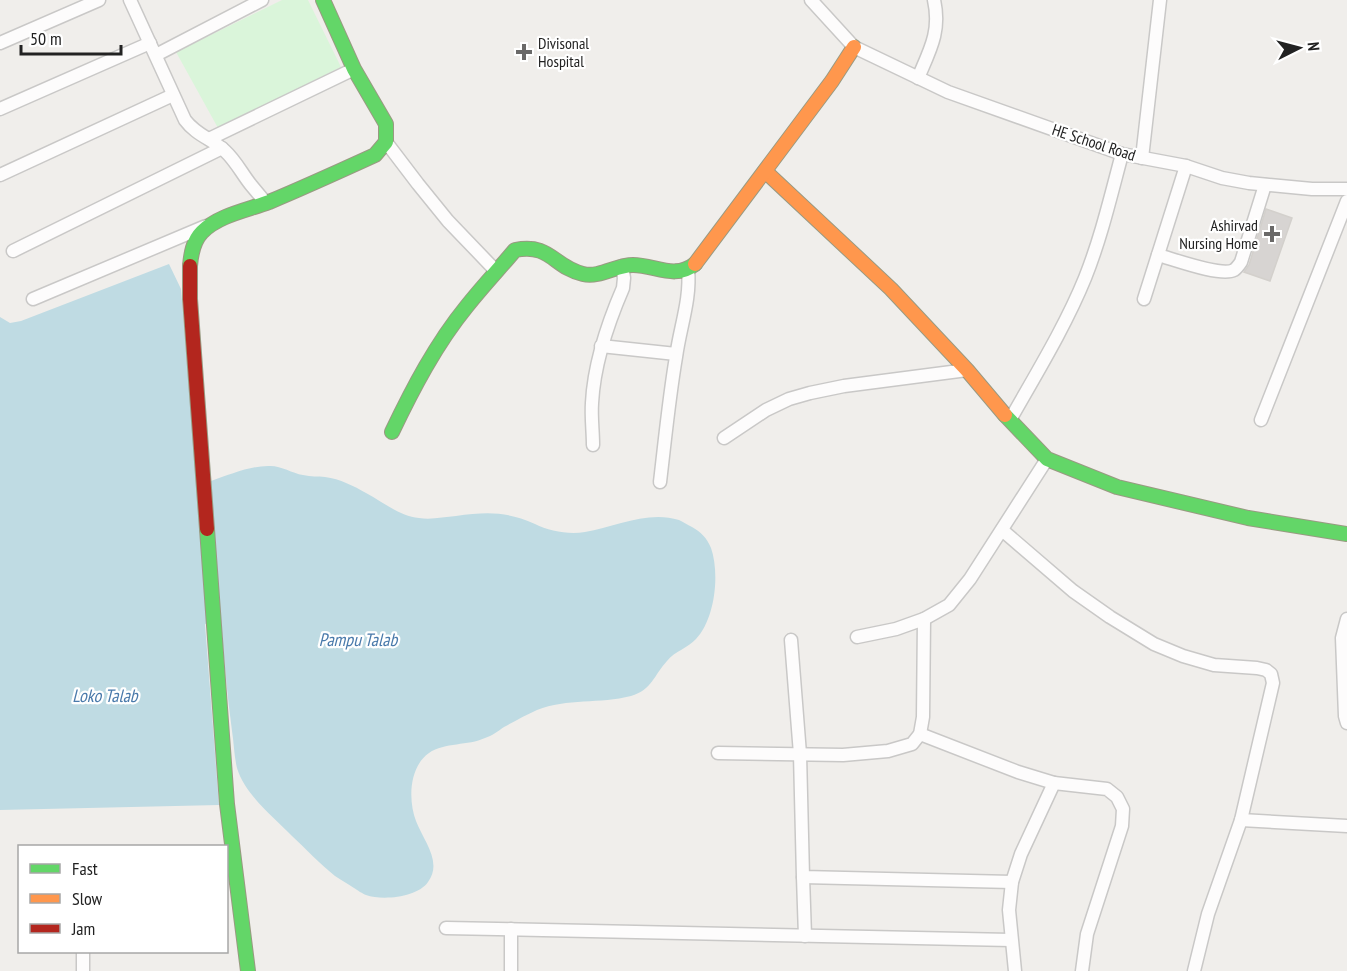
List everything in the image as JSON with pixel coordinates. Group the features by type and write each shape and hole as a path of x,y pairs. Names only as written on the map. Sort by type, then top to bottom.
{"street":[{"path":"0,43 99,0"},
{"path":"130,0 191,129 222,148 266,203"},
{"path":"156,55 262,0"},
{"path":"323,0 354,69 386,124 386,142 448,221 496,271"},
{"path":"392,432 414,386 437,348 466,307 515,250 526,246 537,248 574,272 585,275 597,275 622,266 633,265 680,271 695,264 832,81 854,47 811,0"},
{"path":"918,78 934,39 937,25 934,0"},
{"path":"1142,158 1160,0"},
{"path":"0,109 150,43"},
{"name":"HE School Road","path":"854,47 948,92 1122,154 1186,166 1222,178 1312,189 1347,189"},
{"path":"208,139 354,69"},
{"path":"0,175 173,95"},
{"path":"33,299 215,222 266,203 375,155 386,142"},
{"path":"13,251 222,148"},
{"path":"1010,420 1065,321 1085,278 1103,225 1122,154"},
{"path":"1144,299 1186,166"},
{"path":"765,171 891,289 1047,459 1118,487 1248,518 1347,534"},
{"path":"1158,255 1212,270 1224,272 1234,270 1241,262 1265,184"},
{"path":"1261,420 1347,201"},
{"path":"215,222 202,230 196,238 191,254 190,299 231,877 248,971"},
{"path":"593,445 592,405 595,374 601,346 623,288 622,266"},
{"path":"660,482 669,396 681,326 688,301 688,269"},
{"path":"601,346 676,354"},
{"path":"724,438 766,410 789,399 810,393 844,386 966,370"},
{"path":"857,637 896,629 924,619 949,605 970,579 1047,459"},
{"path":"1002,530 1073,591 1154,644 1183,657 1214,665 1257,668 1271,674 1273,683 1241,820 1208,914 1194,971"},
{"path":"718,753 843,755 888,751 912,744 920,734 923,717 924,619"},
{"path":"1347,619 1341,638 1347,723"},
{"path":"791,640 800,754 805,936"},
{"path":"920,734 1017,772 1054,783 1107,789 1117,797 1123,809 1122,826 1087,934 1082,971"},
{"path":"1015,971 1011,940 1012,882 1054,783"},
{"path":"1241,820 1347,826"},
{"path":"804,877 1012,882"},
{"path":"446,928 1011,940"},
{"path":"511,929 512,971"},
{"path":"83,953 83,971"}],"green space":[{"path":"282,0 308,0 341,67 218,128 176,52"}],"water":[{"path":"169,264 181,289 205,587 211,481 261,466 273,466 303,475 341,481 398,512 412,517 433,519 496,514 572,533 596,530 632,520 667,517 679,520 698,531 706,538 711,548 715,583 708,620 696,639 670,658 644,690 631,696 607,700 548,706 488,737 442,747 422,759 414,775 411,794 413,813 433,859 433,867 428,882 416,891 381,898 360,892 324,867 268,813 246,787 235,759 221,621 205,624 219,805 0,810 0,317 10,323 21,321"}],"building":[{"path":"1266,209 1292,218 1270,281 1244,272 1249,265"}],"traffic: fast":[{"path":"190,266 196,239 209,226 225,217 269,202 375,155 386,142 386,124 354,69 323,0"},
{"path":"392,432 445,336 515,250 537,250 573,271 589,275 633,265 680,271 695,264"},
{"path":"1005,415 1047,459 1117,487 1248,518 1347,534"},
{"path":"207,529 227,804 248,971"}],"traffic: slow":[{"path":"695,264 832,81 854,47"},
{"path":"765,171 891,289 967,370 1005,415"}],"traffic: jam":[{"path":"190,266 190,299 207,529"}],"place":[{"name":"Divisonal Hospital","path":"524,52"},
{"name":"Ashirvad Nursing Home","path":"1272,234"}],"water label":[{"name":"Pampu Talab","path":"358,639"},
{"name":"Loko Talab","path":"105,695"}]}
